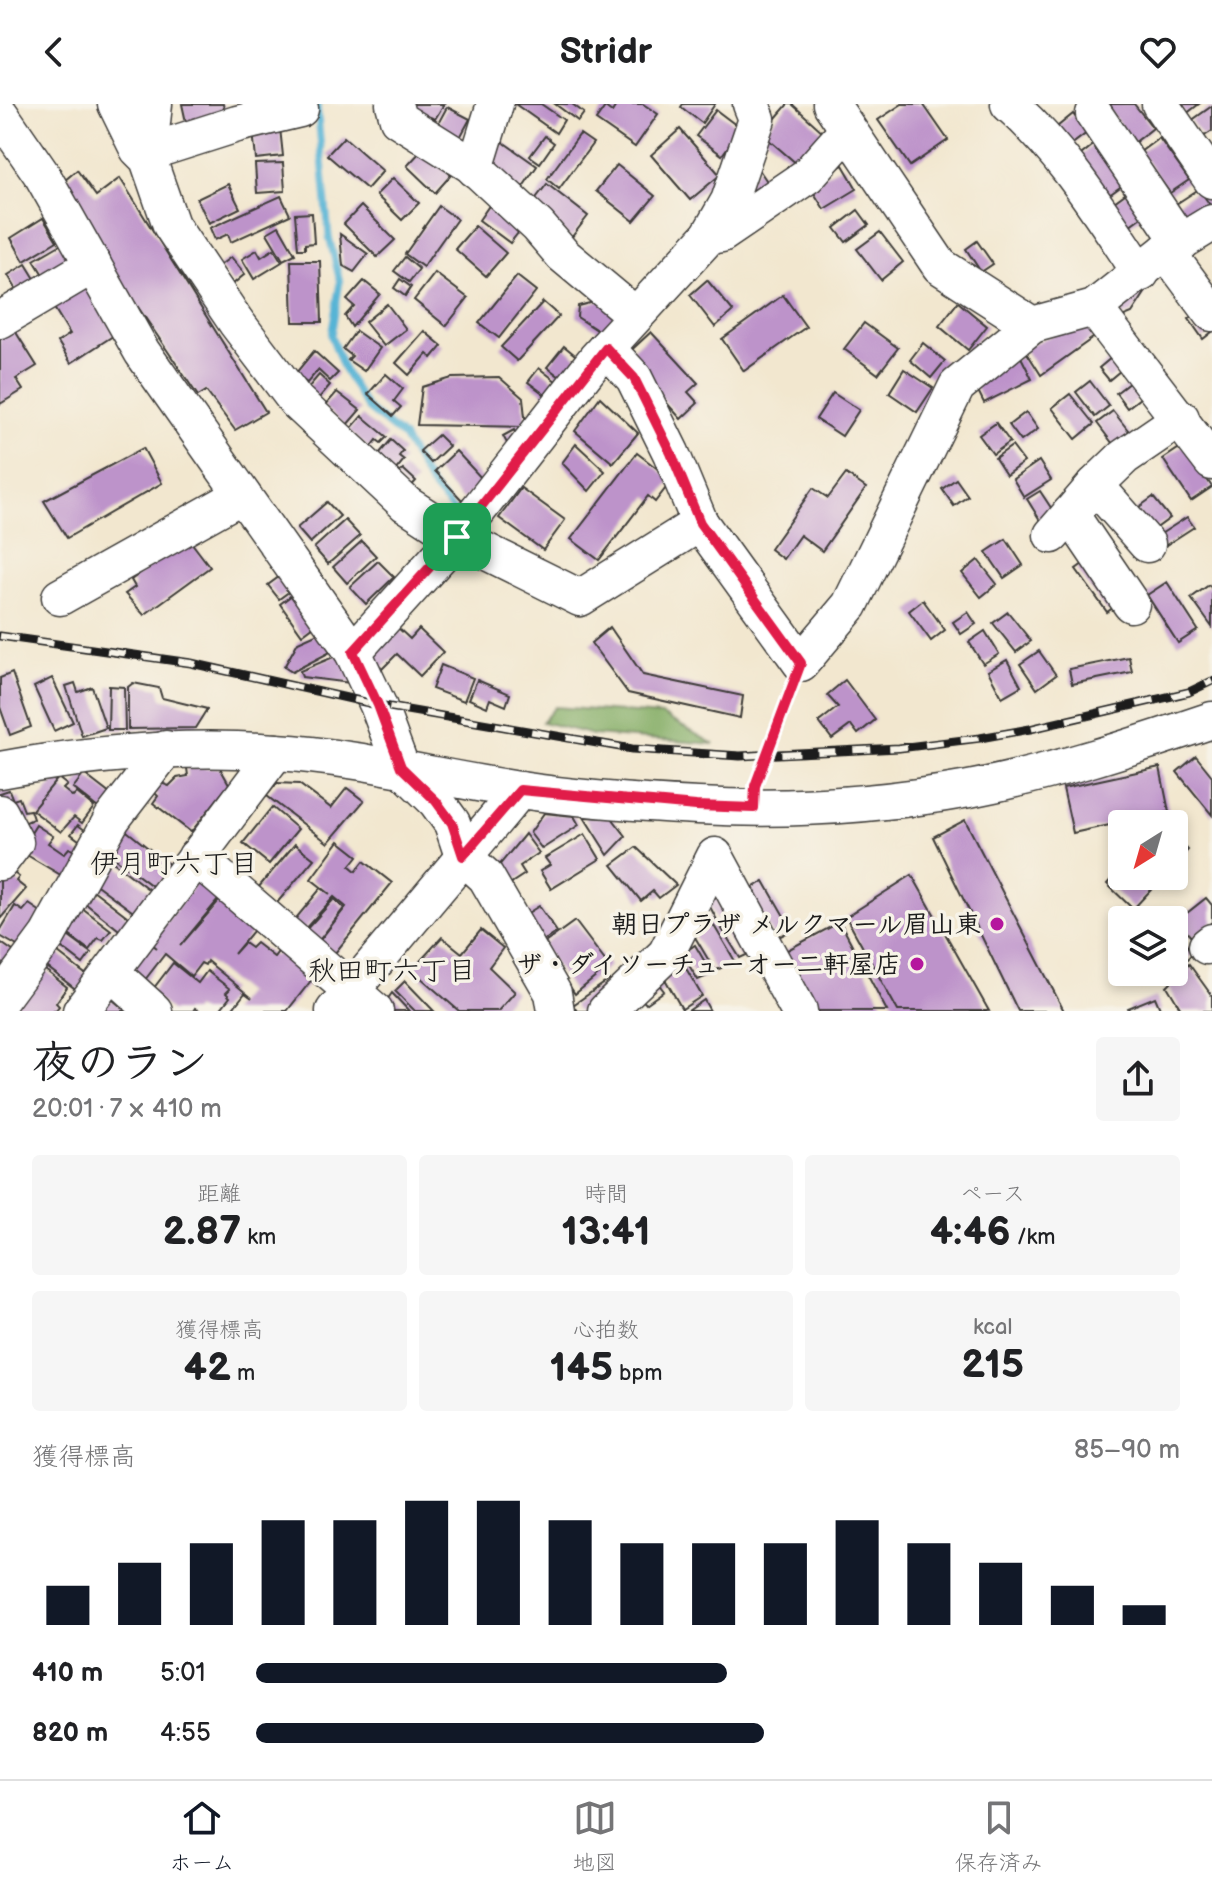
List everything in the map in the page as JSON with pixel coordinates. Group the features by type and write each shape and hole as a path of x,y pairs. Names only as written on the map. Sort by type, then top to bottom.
{"street":[{"path":"116,104 138,149 149,155 237,124 300,109"},
{"path":"154,104 149,155 171,225 236,322 296,401 406,504 457,537 580,598 700,523"},
{"path":"394,104 398,119 475,169 538,226 563,255 635,315"},
{"path":"475,169 495,104"},
{"path":"353,652 457,537 606,348 709,236 729,201 757,119 751,104"},
{"path":"1009,104 1036,127 1091,199 1163,255 1212,313"},
{"path":"1160,104 1212,180"},
{"path":"1094,114 1163,255"},
{"path":"709,236 722,234 807,176 839,117 940,266 1032,325"},
{"path":"9,132 42,175 142,352 353,652 378,705 401,767 436,801 452,823 463,856 486,877 553,993 556,1011"},
{"path":"606,348 634,378 671,453 700,523 801,663 850,605 957,386 1032,325 1094,308 1163,255 1212,223"},
{"path":"0,320 93,265"},
{"path":"1094,308 1212,462"},
{"path":"1131,604 1061,524 1124,457 1181,418"},
{"path":"1095,485 1147,544"},
{"path":"60,597 242,495"},
{"path":"0,770 77,756 166,749 276,752 401,767 520,790 747,808 834,805 971,788 1081,762 1212,720"},
{"path":"0,1000 48,935 112,819 166,749"},
{"path":"81,1011 276,752"},
{"path":"196,857 353,1004 463,856 520,790"},
{"path":"606,1011 666,954 715,856 747,808"},
{"path":"0,813 15,842 0,862"},
{"path":"715,856 799,1011"},
{"path":"112,973 154,1011"}],"path":[{"path":"747,808 801,663"}],"green space":[{"path":"555,707 662,715 714,744 593,735 542,722"}],"building":[{"path":"182,104 223,104 225,115 186,122"},
{"path":"412,104 444,104 435,119 430,117 426,122 408,111"},
{"path":"515,104 541,104 564,120 556,133"},
{"path":"555,104 572,104 584,113 578,121"},
{"path":"617,104 643,104 658,114 635,147 596,120 605,107 612,112"},
{"path":"683,104 715,104 702,123 681,107"},
{"path":"788,104 792,104 824,133 797,164 762,134"},
{"path":"902,104 923,104 948,140 910,166 878,120"},
{"path":"1104,104 1134,104 1153,128 1134,143"},
{"path":"1179,104 1199,104 1186,114"},
{"path":"1212,106 1212,131 1203,137 1191,121"},
{"path":"447,107 470,119 457,143 434,131"},
{"path":"716,110 741,129 722,155 696,136"},
{"path":"1073,114 1088,132 1071,145 1057,127"},
{"path":"280,128 283,156 256,159 253,131"},
{"path":"680,129 720,175 690,200 651,155"},
{"path":"580,134 593,143 559,189 547,179"},
{"path":"545,136 554,143 540,163 530,156"},
{"path":"344,137 383,171 367,189 327,155"},
{"path":"1159,138 1189,180 1170,193 1140,152"},
{"path":"503,142 537,166 518,194 483,169"},
{"path":"1097,142 1127,182 1105,198 1076,159"},
{"path":"423,149 451,175 435,193 407,166"},
{"path":"283,163 285,191 257,193 255,164"},
{"path":"617,165 655,196 634,221 596,191"},
{"path":"843,165 857,189 824,209 809,185"},
{"path":"758,168 772,189 748,204 741,193"},
{"path":"77,170 96,196 120,178 266,412 235,430 206,391 198,396 57,187"},
{"path":"393,178 419,203 402,220 376,195"},
{"path":"228,184 240,208 209,223 197,199"},
{"path":"547,184 588,216 571,238 530,206"},
{"path":"1132,189 1148,212 1126,228 1110,205"},
{"path":"1199,189 1212,208 1190,225 1176,204"},
{"path":"281,196 290,215 231,242 228,234 215,240 210,228"},
{"path":"493,200 525,224 510,243 479,220"},
{"path":"361,206 395,240 377,257 344,224"},
{"path":"439,206 457,219 423,267 405,254"},
{"path":"858,210 869,225 846,242 835,228"},
{"path":"312,213 314,243 305,244 305,249 298,249 295,214"},
{"path":"43,218 57,241 24,261 11,238"},
{"path":"279,226 295,254 283,260 267,233"},
{"path":"475,226 506,253 486,276 455,249"},
{"path":"880,232 903,262 881,280 857,249"},
{"path":"340,234 368,254 354,272 343,266"},
{"path":"977,241 993,264 981,272 966,249"},
{"path":"65,242 76,261 45,278 34,260"},
{"path":"274,249 282,262 254,279 242,259 257,250 261,257"},
{"path":"231,257 245,274 233,284 219,266"},
{"path":"405,257 419,269 409,282 394,271"},
{"path":"291,261 320,261 322,322 293,322"},
{"path":"26,264 37,282 18,292 8,275"},
{"path":"435,273 468,298 446,326 414,300"},
{"path":"517,276 536,291 499,338 479,323"},
{"path":"400,279 411,287 405,296 394,288"},
{"path":"707,280 733,311 715,327 690,295"},
{"path":"364,281 380,294 352,327 345,316 354,306 347,300"},
{"path":"84,283 116,334 71,363 58,342 70,334 51,303"},
{"path":"1139,286 1145,293 1132,313 1122,317 1113,306"},
{"path":"783,295 806,327 744,371 722,339"},
{"path":"601,300 619,312 600,332 577,317 578,306"},
{"path":"543,302 559,316 517,361 501,347"},
{"path":"958,302 987,326 968,350 939,326"},
{"path":"387,304 406,329 384,346 365,322"},
{"path":"1204,308 1212,319 1212,332 1203,339 1189,319"},
{"path":"1086,320 1097,335 1041,375 1024,348"},
{"path":"864,323 898,348 878,374 844,349"},
{"path":"12,326 37,366 16,379 23,390 0,404 0,334"},
{"path":"356,331 380,348 364,371 348,360 352,356 343,349"},
{"path":"424,331 442,346 432,358 427,354 409,375 396,363"},
{"path":"651,332 698,383 688,392 698,403 681,419 625,356"},
{"path":"923,343 945,361 931,378 910,360"},
{"path":"564,346 580,359 564,380 547,367"},
{"path":"314,351 338,373 330,381 318,370 307,383 295,374"},
{"path":"1117,353 1127,365 1109,380 1099,368"},
{"path":"1021,357 1032,379 984,403 973,381"},
{"path":"539,368 561,385 551,399 528,382"},
{"path":"904,369 933,388 917,412 889,393"},
{"path":"386,374 403,389 394,401 401,407 393,416 368,394"},
{"path":"319,375 330,385 319,398 307,389"},
{"path":"1138,376 1149,391 1127,408 1116,393"},
{"path":"499,377 523,398 526,427 417,425 422,387 452,378"},
{"path":"1090,381 1109,406 1095,417 1076,392"},
{"path":"337,392 360,410 346,426 324,407"},
{"path":"833,393 859,410 842,436 816,419"},
{"path":"1070,394 1094,424 1076,439 1052,408"},
{"path":"600,397 638,433 613,463 575,431"},
{"path":"1113,411 1132,435 1116,448 1097,423"},
{"path":"1026,412 1038,429 1021,441 1009,425"},
{"path":"362,416 387,437 381,443 377,440 370,449 349,431"},
{"path":"996,423 1010,442 993,454 979,435"},
{"path":"514,430 519,442 509,447 503,436"},
{"path":"438,435 449,446 431,463 420,451"},
{"path":"391,440 403,451 399,456 404,460 391,476 373,461"},
{"path":"576,444 605,471 589,491 562,463"},
{"path":"1184,445 1212,487 1191,501 1163,459"},
{"path":"1012,446 1024,462 1006,475 995,458"},
{"path":"143,448 162,483 67,538 44,501"},
{"path":"456,451 484,481 462,500 435,471"},
{"path":"637,453 672,480 655,502 648,496 599,560 571,539"},
{"path":"1039,461 1051,480 1024,497 1013,479"},
{"path":"403,469 416,481 408,490 394,478"},
{"path":"846,474 866,488 822,551 800,535 783,559 770,549 813,488 828,498"},
{"path":"956,479 968,496 954,506 942,489"},
{"path":"521,488 565,520 543,550 499,518"},
{"path":"1040,491 1057,517 1043,525 1027,499"},
{"path":"1153,497 1170,518 1151,532 1135,510"},
{"path":"327,502 340,516 310,543 297,528"},
{"path":"1187,517 1194,527 1160,549 1153,539"},
{"path":"345,520 360,536 328,564 314,548"},
{"path":"188,538 210,567 144,615 125,594 135,587 131,580"},
{"path":"1006,539 1023,565 1004,578 986,552"},
{"path":"362,541 376,556 347,583 333,567"},
{"path":"1090,559 1121,602 1107,612 1076,569"},
{"path":"978,560 997,584 981,597 962,573"},
{"path":"378,561 394,577 366,604 350,587"},
{"path":"287,571 298,585 279,599 268,585"},
{"path":"1167,582 1198,630 1178,643 1147,595"},
{"path":"1209,585 1212,589 1212,627 1191,598"},
{"path":"300,589 322,620 302,635 280,604"},
{"path":"923,600 945,630 931,641 909,611"},
{"path":"968,612 976,624 961,634 953,622"},
{"path":"1008,612 1031,641 1016,652 993,623"},
{"path":"395,625 410,639 419,629 443,652 420,676 397,654 378,673 363,659"},
{"path":"610,627 643,675 743,696 740,718 628,693 591,643"},
{"path":"327,629 342,646 292,672 284,667 298,642"},
{"path":"985,631 999,654 983,664 969,642"},
{"path":"1039,651 1056,675 1037,689 1020,664"},
{"path":"343,653 359,684 302,677 300,671"},
{"path":"1129,657 1132,672 1072,684 1069,669"},
{"path":"1007,660 1021,686 1002,697 988,671"},
{"path":"441,665 473,678 464,701 432,689"},
{"path":"12,673 31,727 10,735 0,707 0,678"},
{"path":"52,678 73,722 54,731 34,687"},
{"path":"477,680 510,694 506,706 490,699 487,707 469,699"},
{"path":"845,680 875,720 858,734 851,725 832,739 819,722 838,707 827,695"},
{"path":"75,683 78,692 92,687 106,728 82,736 66,686"},
{"path":"133,683 159,688 162,698 207,709 195,728 128,729 128,687"},
{"path":"109,686 124,687 125,730 108,730"},
{"path":"1196,756 1212,776 1212,815 1177,772"},
{"path":"1160,767 1169,810 1108,810 1108,825 1073,833 1063,788"},
{"path":"187,768 220,768 229,784 191,832 153,803 158,796 154,792 161,783 169,786 177,778 188,776"},
{"path":"84,774 115,798 103,812 73,788"},
{"path":"58,778 67,785 63,789 73,797 77,793 94,807 82,823 74,817 61,832 32,810"},
{"path":"277,783 299,784 331,808 347,788 364,801 328,843 267,796"},
{"path":"9,790 13,800 19,798 24,811 30,810 33,819 15,827 0,802 0,793"},
{"path":"272,807 298,829 269,864 243,843"},
{"path":"544,813 574,816 579,825 542,849 530,833"},
{"path":"584,817 612,818 626,836 608,855"},
{"name":"朝日プラザ メルクマール眉山東","path":"965,820 1064,1011 1018,1011 933,837"},
{"path":"118,824 172,867 155,888 104,850"},
{"path":"36,825 53,836 48,843 64,854 69,848 83,856 71,881 20,851"},
{"path":"78,825 90,834 83,843 71,834"},
{"path":"525,834 539,853 520,866 525,874 508,885 497,868"},
{"path":"585,834 600,859 551,889 540,871 550,865 545,858"},
{"path":"339,841 358,856 350,866 356,871 364,861 392,883 335,953 317,944 346,907 334,897 303,931 292,923 321,888 330,894 311,879"},
{"path":"295,844 314,859 276,904 258,888"},
{"path":"636,847 676,885 659,898 653,891 641,901 612,865"},
{"path":"100,852 152,892 136,914 86,877"},
{"path":"5,866 19,877 16,881 26,889 0,919 0,872"},
{"path":"201,875 223,894 180,946 224,895 259,924 234,954 244,943 251,948 256,943 274,957 283,945 317,973 287,1011 231,1011 245,993 252,998 207,961 205,965 201,963 191,976 165,954 141,985 134,980 136,962 150,943 157,948 151,943"},
{"name":"ザ・ダイソーチューオー二軒屋店","path":"912,875 989,1011 898,1011 846,917"},
{"path":"764,881 792,930 775,939 747,891"},
{"path":"84,883 132,920 123,933 76,896"},
{"path":"716,883 738,915 719,924 706,899"},
{"path":"1113,890 1151,890 1136,906 1130,906"},
{"path":"1206,898 1212,905 1212,922 1192,938 1188,933 1188,912"},
{"path":"334,899 344,908 317,943 304,932"},
{"path":"73,901 111,930 103,940 98,938 89,950 65,932"},
{"path":"29,904 41,912 19,947 0,936 0,931 15,906 23,911"},
{"path":"539,906 557,932 540,943 523,916"},
{"path":"707,914 735,961 715,971 689,927"},
{"path":"740,919 757,950 740,958 722,929"},
{"path":"575,921 609,966 575,994 542,945"},
{"path":"840,922 887,1011 809,1011 778,955"},
{"path":"481,930 503,948 489,967 515,992 498,1011 459,1011 412,970 442,937 462,953"},
{"path":"65,934 91,953 83,964 57,944"},
{"path":"0,942 17,954 0,977"},
{"path":"695,945 712,974 698,980 682,954"},
{"path":"49,946 89,977 78,991 38,960"},
{"path":"680,958 702,996 682,1009 661,972"},
{"path":"36,963 67,987 56,1003 59,1006 55,1011 0,1011"},
{"path":"173,963 198,983 207,971 230,989 226,993 230,997 219,1011 199,1011 195,1008 193,1011 171,1011 150,993"},
{"path":"1188,965 1212,996 1212,1011 1182,1011 1167,986 1188,986"},
{"path":"654,978 664,991 646,1004 637,994"},
{"path":"609,980 618,995 597,1011 577,1011 573,1005"},
{"path":"405,981 434,1011 415,1011 395,991"},
{"path":"392,993 409,1011 379,1011"},
{"path":"1155,997 1161,1011 1129,1011 1128,1008"},
{"path":"113,1000 126,1011 98,1011 103,1004"},
{"path":"704,1000 710,1011 688,1011"}],"waterway":[{"path":"317,104 329,236 340,282 331,336 344,370 367,408 403,437 430,484 457,515"}],"railway":[{"path":"0,636 191,663 378,705 632,749 740,756 899,748 980,738 1189,692 1212,681"}],"place":[{"name":"朝日プラザ メルクマール眉山東","path":"997,924"},
{"name":"ザ・ダイソーチューオー二軒屋店","path":"917,964"}],"district":[{"name":"伊月町六丁目","path":"174,863"},
{"name":"秋田町六丁目","path":"392,970"}],"route":[{"path":"606,348 634,378 671,453 700,523 801,663 755,786 754,808 696,806 520,790 463,856 452,823 436,801 401,767 378,705 353,652 457,537 606,348"}]}
